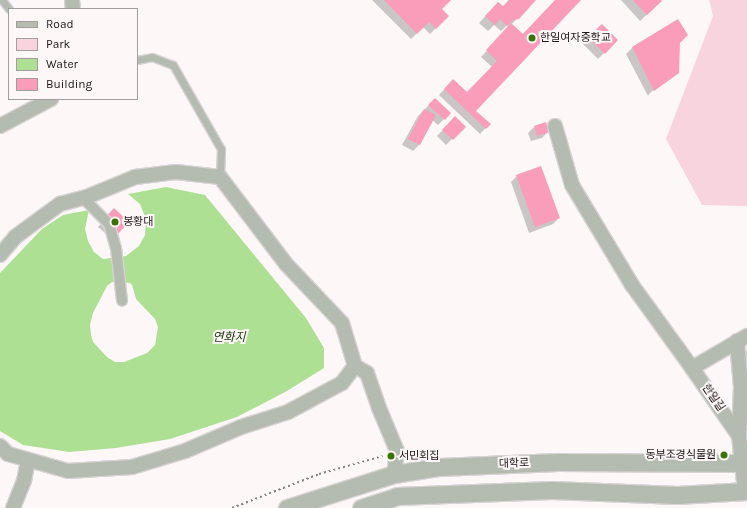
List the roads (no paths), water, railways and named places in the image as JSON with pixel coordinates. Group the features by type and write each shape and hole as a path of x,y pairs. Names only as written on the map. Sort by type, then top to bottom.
{"street":[{"path":"0,126 49,100"},
{"name":"한일길","path":"555,126 572,185 632,285 739,436 745,463 746,491"},
{"path":"0,255 15,238 60,204 135,177 176,172 220,177 286,264 342,323 355,366 367,373 379,408 397,451 394,474"},
{"path":"82,197 109,224 116,248 122,301"},
{"path":"692,368 742,338"},
{"path":"739,436 742,338"},
{"path":"0,446 8,454 68,471 132,467 185,451 241,427 288,412 342,383 355,366"},
{"path":"13,508 24,481 28,460"},
{"name":"대학로","path":"287,508 394,474 439,467 558,462 745,463"},
{"path":"361,508 397,496 552,490 677,495 746,491"}],"lane":[{"path":"2,0 8,8"},
{"path":"138,60 152,57 173,65 221,149 220,177"}],"water":[{"name":"연화지","path":"166,187 205,195 306,318 324,348 324,368 287,391 237,417 170,439 116,448 69,452 23,445 0,431 0,273 42,229 63,215 89,210 85,229 88,241 94,252 103,259 126,256 139,246 145,235 146,219 140,204 128,194","holes":["112,282 130,283 136,299 155,319 158,327 155,345 147,353 124,362 115,362 107,357 93,342 90,325 93,313 107,286"]}],"place":[{"name":"한일여자중학교","path":"532,38"},
{"name":"봉황대","path":"115,222"},
{"name":"동부조경식물원","path":"724,455"},
{"name":"서민회집","path":"391,456"}]}
